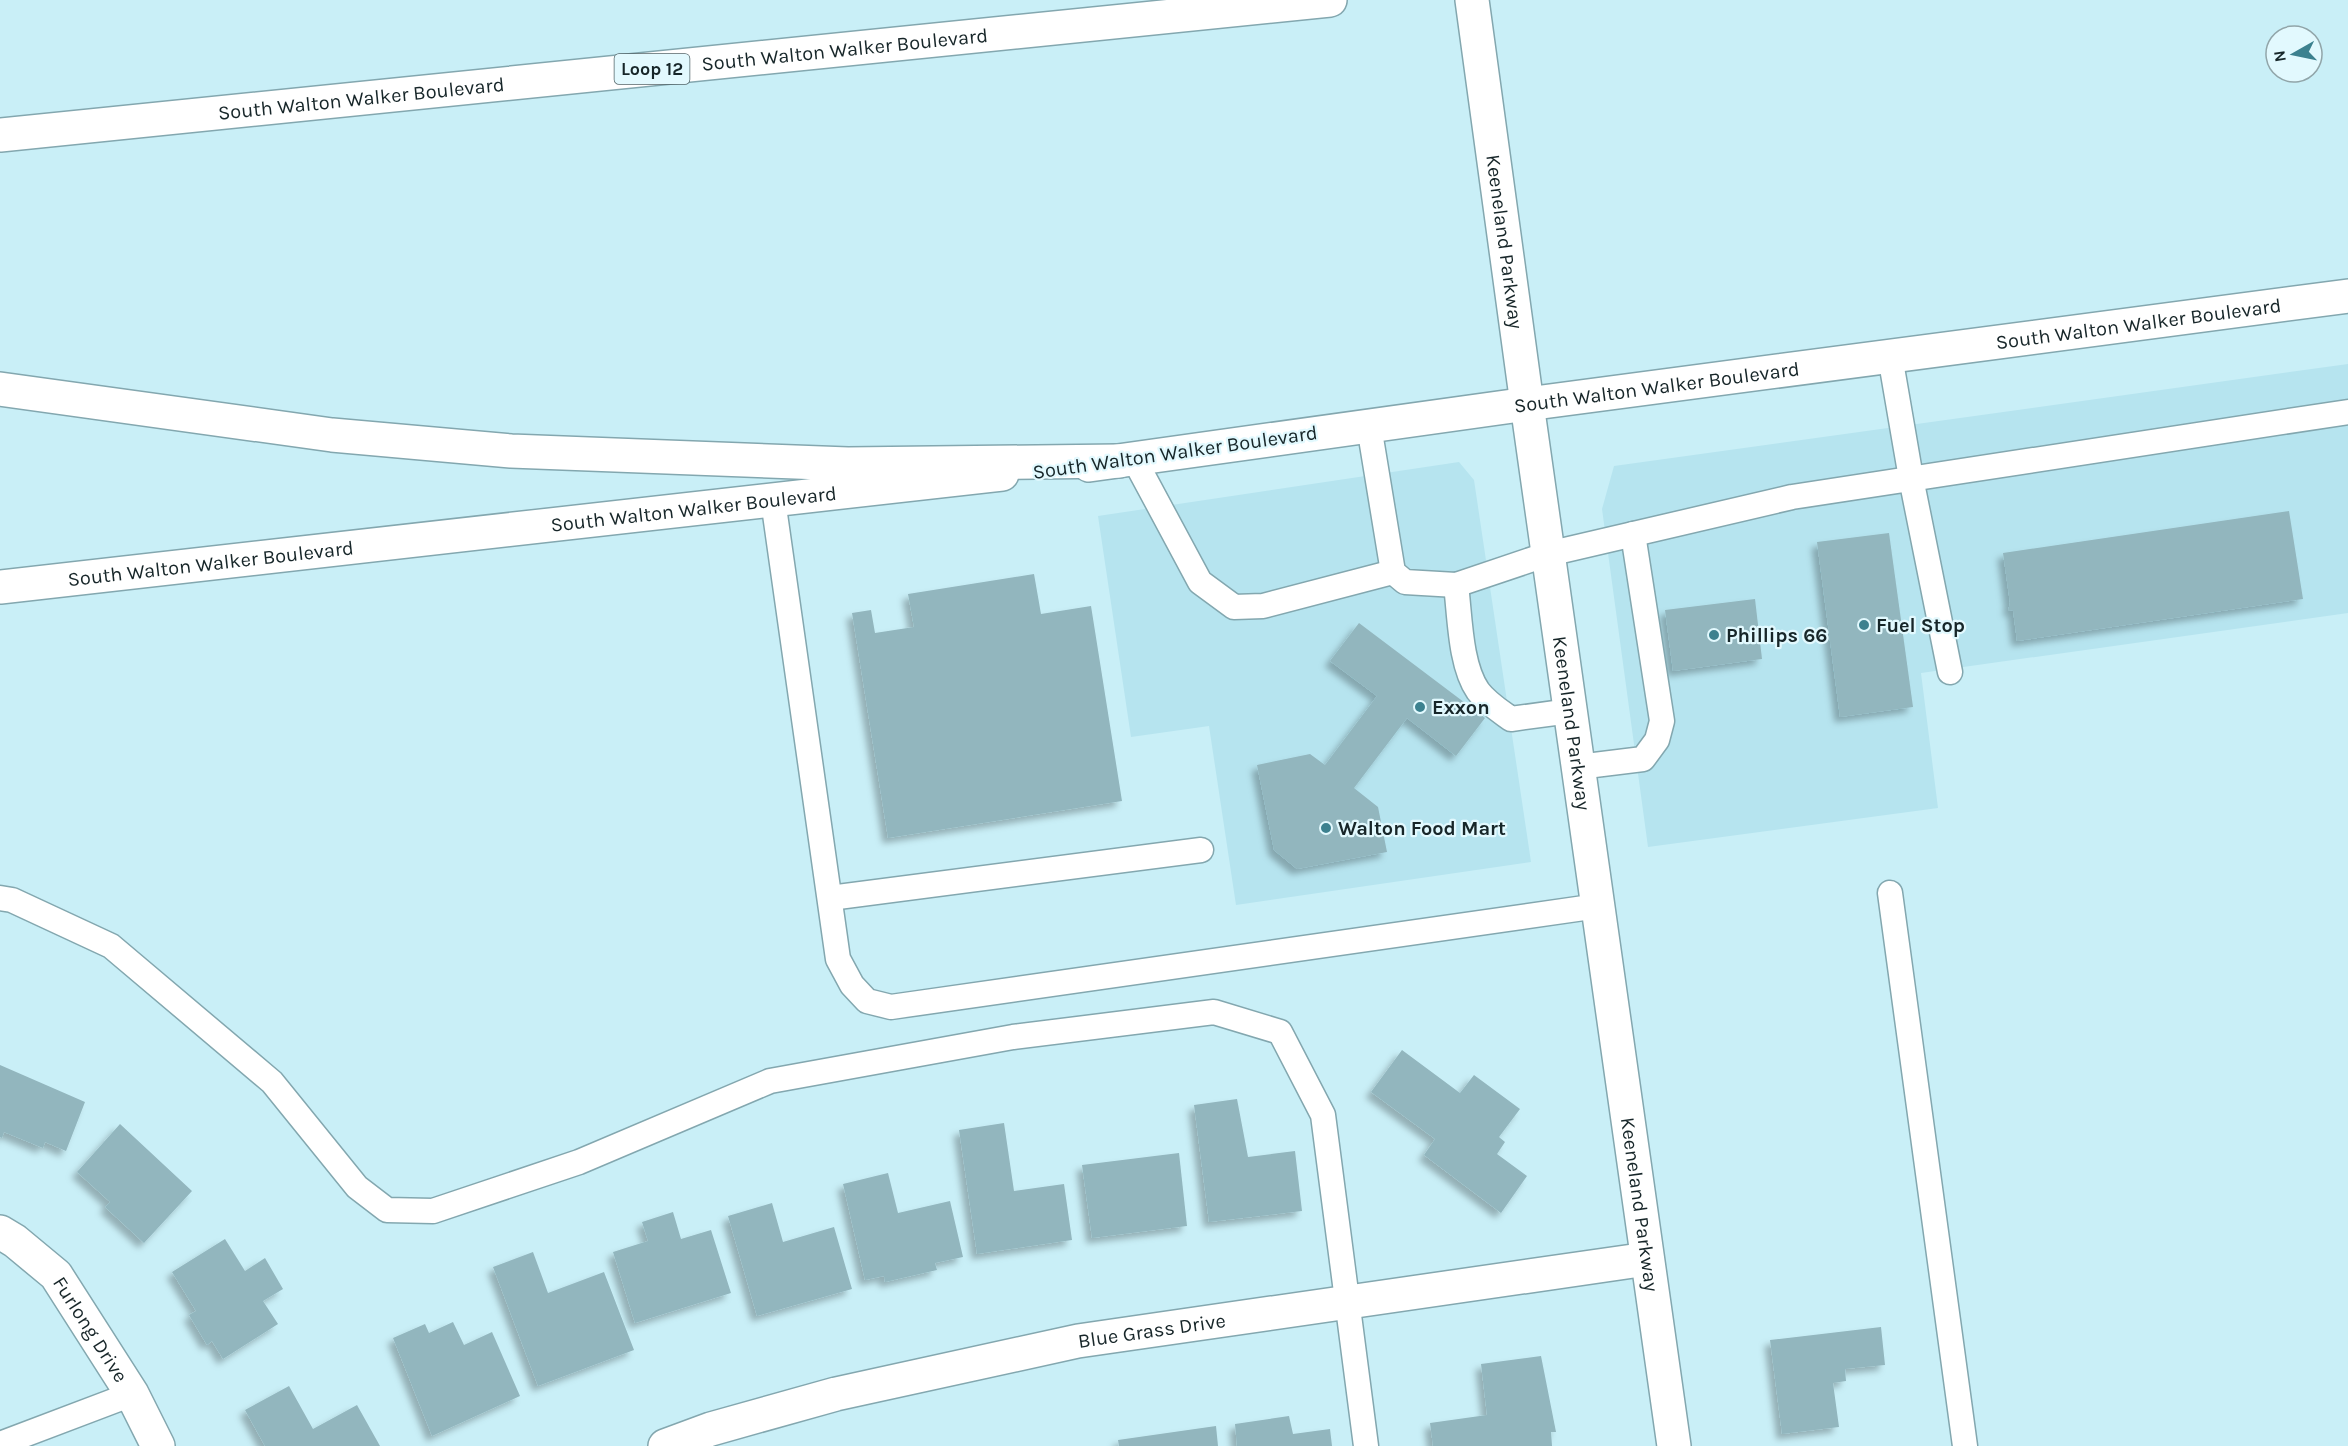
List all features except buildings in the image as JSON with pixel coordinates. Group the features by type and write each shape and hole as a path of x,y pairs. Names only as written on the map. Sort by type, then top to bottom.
{"main road":[{"name":"Keeneland Parkway","path":"1472,0 1674,1446"},
{"name":"South Walton Walker Boulevard","path":"0,135 1317,1"},
{"name":"South Walton Walker Boulevard","path":"0,587 1126,460 1527,404 2348,296"},
{"path":"0,389 332,435 511,451 848,464 1126,460"},
{"name":"Furlong Drive","path":"0,1232 15,1241 56,1275 132,1394 158,1446"},
{"name":"Blue Grass Drive","path":"665,1446 711,1429 836,1394 1078,1341 1647,1259"}],"lane":[{"path":"1890,356 1911,478 1950,672"},
{"path":"1369,426 1394,572 1405,582 1456,585 1548,554 1792,497 2348,412"},
{"path":"1126,460 1200,582 1234,607 1263,606 1394,572"},
{"path":"773,500 838,958 852,985 867,1001 891,1008 1598,906"},
{"path":"1578,767 1643,759 1657,740 1662,721 1633,534"},
{"path":"1456,585 1466,664 1478,691 1495,708 1511,719 1570,711"},
{"path":"830,898 1201,850"},
{"path":"1890,893 1965,1446"},
{"path":"0,898 12,900 111,946 272,1082 357,1187 387,1210 433,1211 579,1162 770,1081 1012,1037 1214,1012 1280,1032 1323,1115 1365,1446"},
{"path":"0,1444 132,1394"}],"shaded area":[{"path":"2348,364 2348,613 1921,673 1938,808 1648,847 1602,509 1614,466"},
{"path":"1459,462 1474,480 1531,862 1236,905 1209,726 1131,737 1098,516"}],"place":[{"name":"Fuel Stop","path":"1864,625"},
{"name":"Phillips 66","path":"1714,635"},
{"name":"Exxon","path":"1420,707"},
{"name":"Walton Food Mart","path":"1326,828"}]}
